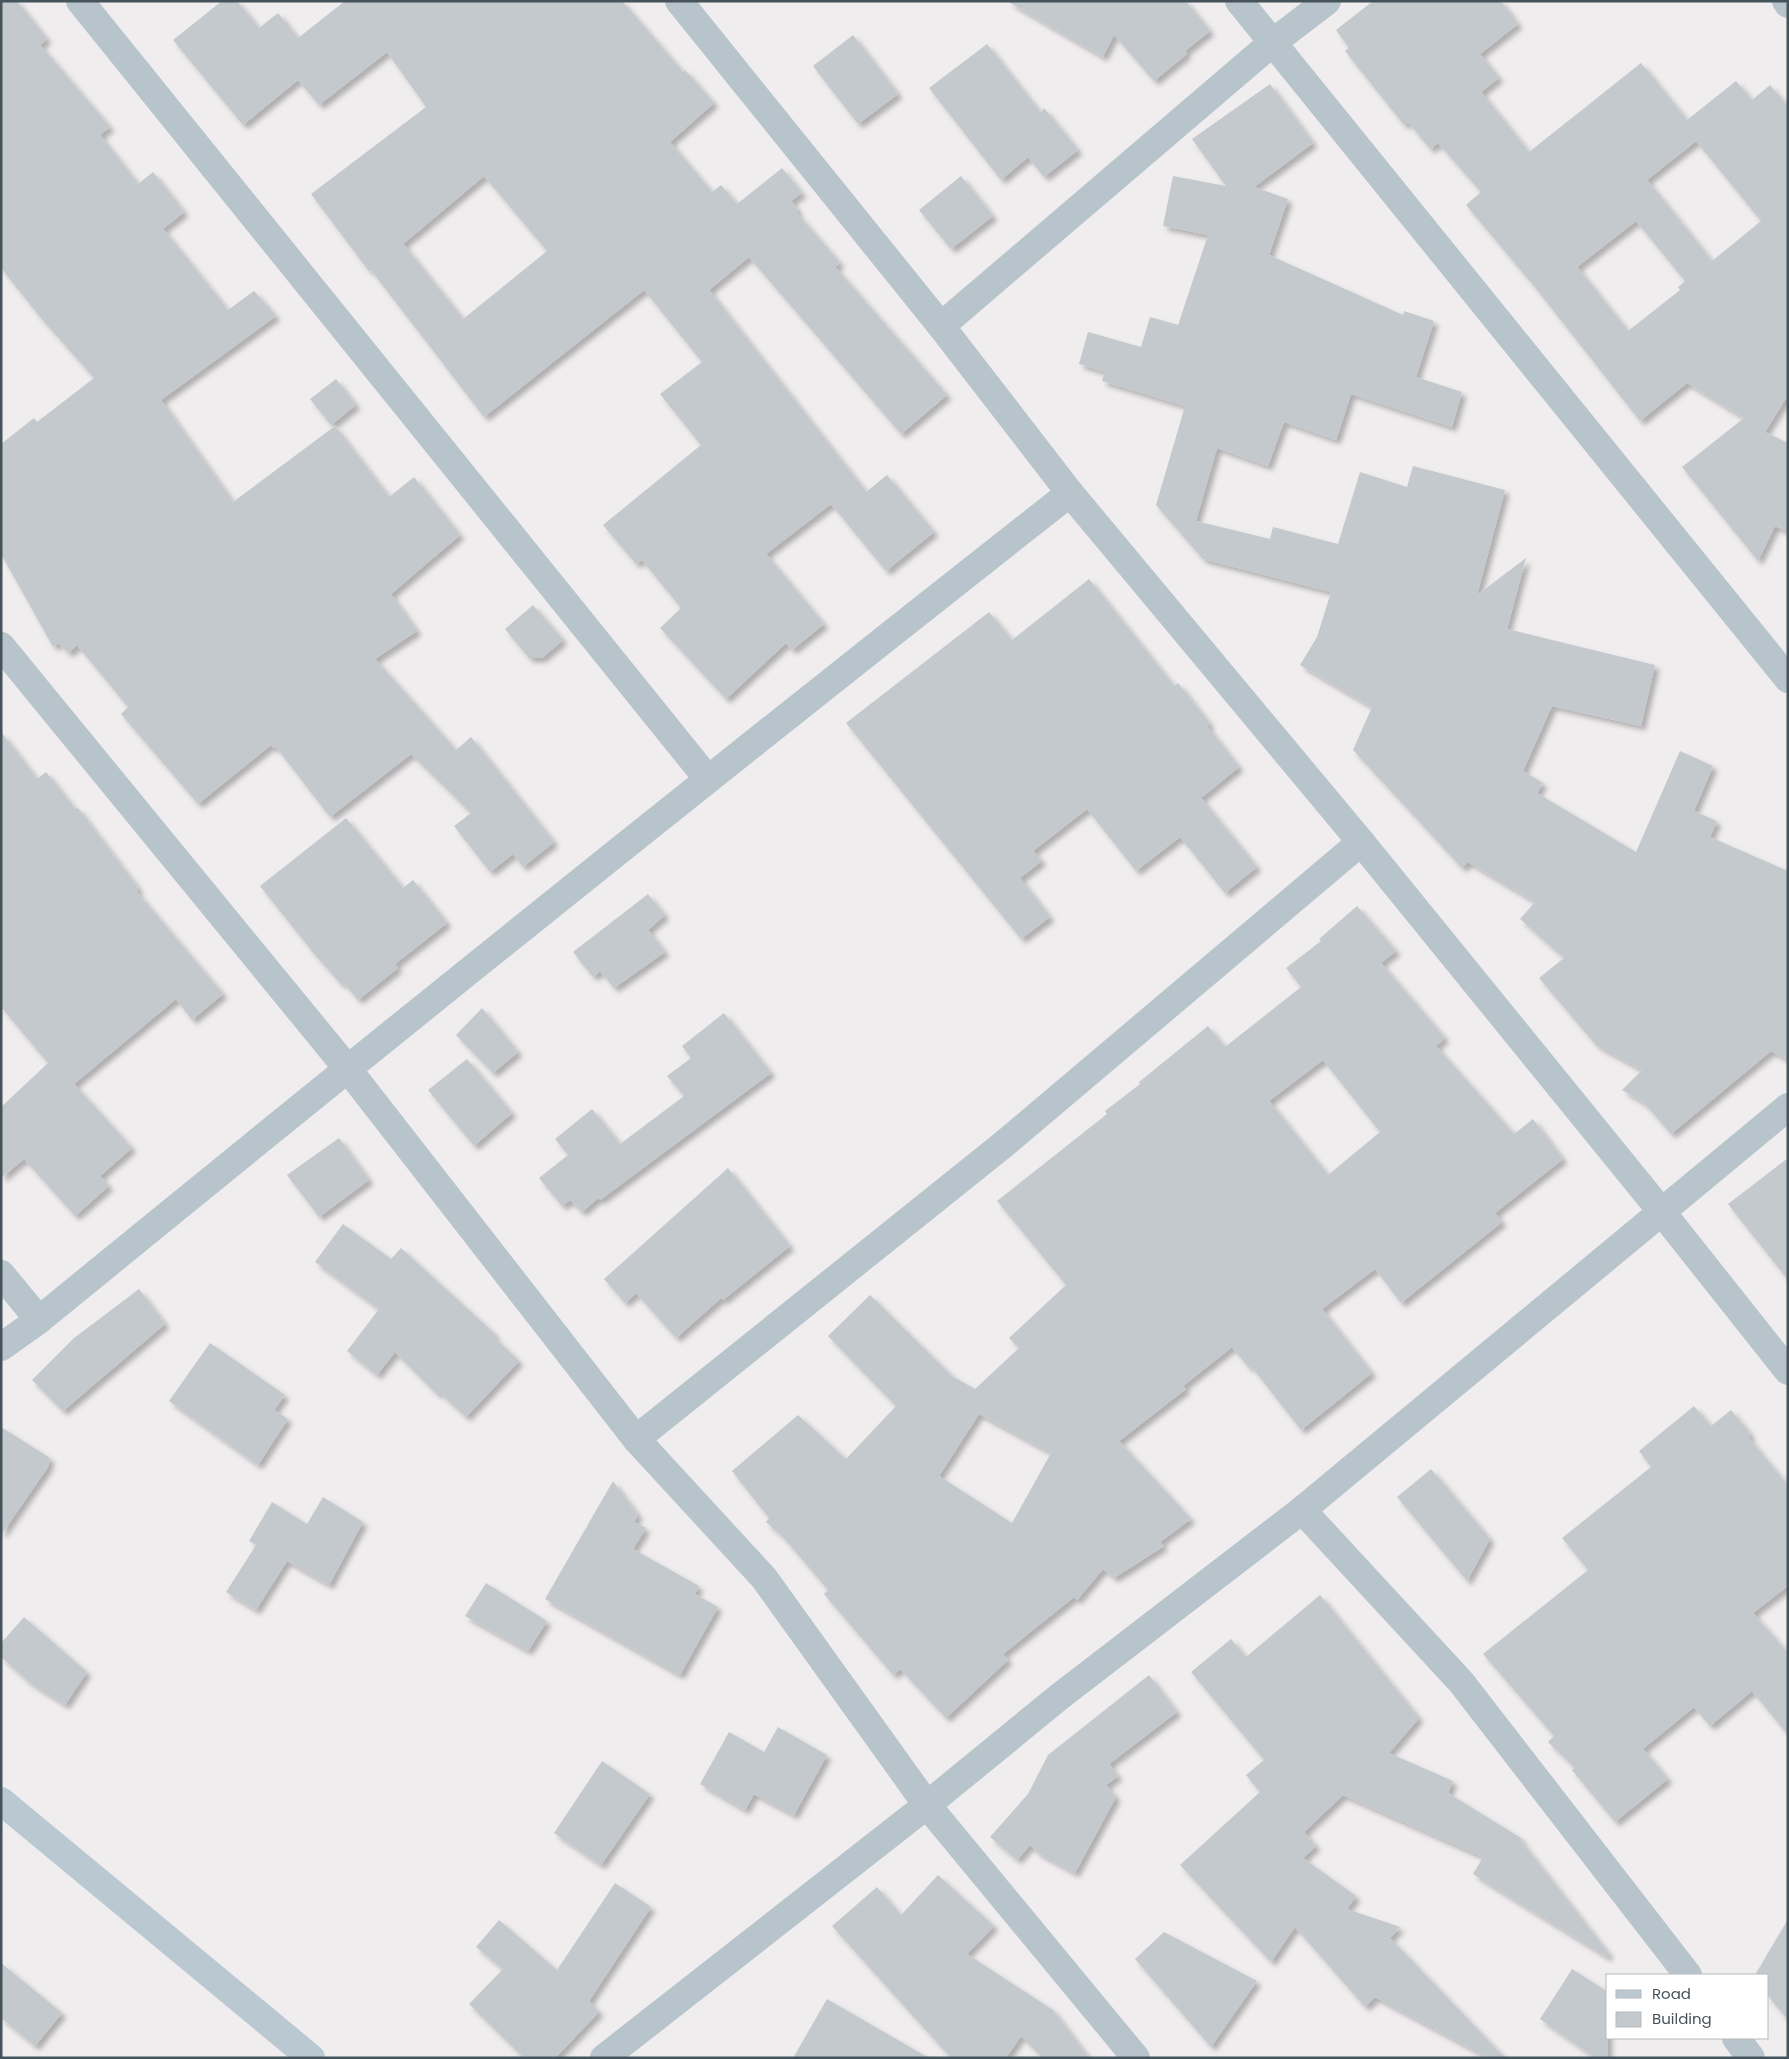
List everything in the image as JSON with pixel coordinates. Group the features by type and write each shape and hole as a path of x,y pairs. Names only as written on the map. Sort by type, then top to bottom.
{"street":[{"path":"80,1 708,778"},
{"path":"679,1 941,326 1070,493 1361,842 1661,1211 1788,1371"},
{"path":"1238,1 1788,678"},
{"path":"941,326 1272,43 1327,1"},
{"path":"1,1347 39,1320 347,1068 708,778 1070,493"},
{"path":"1,646 347,1068 636,1439 764,1578 927,1805 1136,2058"},
{"path":"636,1439 1004,1144 1361,842"},
{"path":"604,2058 927,1805 1059,1697 1302,1510 1788,1106"},
{"path":"1,1274 39,1320"},
{"path":"1302,1510 1461,1682 1687,1974"},
{"path":"1,1801 311,2058"},
{"path":"1737,2039 1751,2058"}],"building":[{"path":"1,1 17,1 47,39 40,45 110,127 100,135 138,184 153,172 184,212 163,229 228,310 254,291 276,316 161,400 233,502 335,426 389,497 414,477 460,535 391,594 417,631 375,659 456,750 471,737 554,842 523,867 513,854 490,872 454,826 471,813 411,754 330,817 276,747 273,748 271,745 198,804 121,714 128,707 77,645 69,653 58,643 53,647 1,554 1,444 34,418 37,422 94,378 40,317 1,268"},
{"path":"222,1 237,1 259,28 278,13 298,38 345,1 622,1 683,72 685,70 714,103 670,142 712,192 721,185 737,204 782,168 802,193 791,201 798,210 796,212 840,263 835,267 947,395 901,434 749,257 709,290 866,492 887,475 934,532 886,571 831,504 766,554 824,624 792,650 786,643 726,699 660,628 681,608 642,560 636,564 603,525 701,445 660,394 702,362 644,290 484,417 311,194 426,107 387,52 319,105 298,80 243,125 173,40","holes":["484,176 547,251 463,319 403,244"]},
{"path":"1007,1 1186,1 1210,31 1185,51 1187,54 1154,81 1114,35 1103,57"},
{"path":"1373,1 1501,1 1518,24 1480,54 1499,78 1481,92 1529,152 1641,63 1687,120 1736,81 1752,100 1770,85 1788,107 1788,395 1765,432 1788,443 1788,532 1775,526 1758,561 1682,467 1744,418 1687,383 1640,421 1534,286 1466,205 1481,192 1438,143 1430,149 1408,122 1404,125 1345,51 1349,48 1336,30","holes":["1696,141 1761,221 1712,261 1647,180","1636,221 1685,281 1678,287 1680,290 1628,331 1577,267"]},
{"path":"853,35 898,94 858,124 813,66"},
{"path":"987,44 1041,113 1044,108 1078,150 1044,177 1028,157 1001,180 929,88"},
{"path":"1270,84 1313,143 1254,187 1288,199 1269,255 1403,315 1404,311 1434,321 1416,377 1462,392 1452,427 1351,394 1336,440 1284,422 1268,466 1217,448 1196,521 1270,539 1273,527 1338,544 1360,472 1407,487 1413,466 1505,490 1477,595 1526,558 1507,629 1655,665 1641,726 1552,706 1523,771 1543,783 1537,793 1636,852 1680,751 1713,766 1694,811 1717,821 1710,837 1788,871 1788,1060 1771,1051 1671,1134 1644,1103 1622,1090 1642,1070 1596,1045 1539,978 1564,958 1520,919 1535,902 1468,862 1462,868 1353,750 1372,707 1300,665 1317,637 1331,592 1203,559 1156,505 1185,406 1102,381 1105,372 1079,364 1088,332 1141,347 1150,317 1178,325 1208,235 1163,226 1173,176 1226,186 1192,139"},
{"path":"961,176 993,216 951,249 919,210"},
{"path":"336,379 356,405 331,425 310,399"},
{"path":"1089,579 1174,686 1178,683 1210,724 1207,726 1239,767 1201,798 1257,867 1225,893 1180,837 1136,871 1087,809 1033,851 1042,861 1020,878 1050,917 1021,939 846,723 989,612 1012,640"},
{"path":"533,605 563,640 542,658 529,658 505,629"},
{"path":"1,732 37,779 46,772 75,809 78,808 139,889 136,891 223,994 192,1020 176,999 74,1084 132,1148 100,1176 109,1186 75,1216 24,1159 1,1178 1,1107 48,1063 1,1007"},
{"path":"346,818 403,888 413,880 447,923 395,964 398,968 358,1000 343,982 341,984 316,956 260,886"},
{"path":"648,894 665,915 648,930 665,952 614,988 600,971 593,977 573,952"},
{"path":"1357,906 1396,951 1381,963 1445,1038 1436,1046 1514,1134 1533,1119 1563,1159 1495,1213 1502,1222 1401,1303 1375,1269 1322,1309 1372,1373 1301,1430 1251,1366 1249,1368 1232,1347 1183,1386 1186,1389 1119,1441 1191,1519 1160,1542 1164,1546 1114,1578 1103,1569 1077,1600 1074,1597 1003,1654 1008,1660 946,1718 900,1669 893,1675 824,1594 828,1590 783,1537 766,1522 769,1518 732,1471 798,1415 846,1459 896,1406 828,1336 870,1295 952,1376 975,1389 1019,1348 1009,1338 1066,1285 997,1201 1107,1114 1105,1111 1208,1026 1225,1047 1301,987 1286,968 1321,941 1319,939","holes":["1323,1060 1380,1132 1328,1175 1269,1101","979,1414 1051,1453 1012,1523 939,1476"]},
{"path":"482,1008 518,1052 493,1073 456,1035"},
{"path":"724,1013 771,1073 600,1200 598,1198 582,1212 570,1200 562,1206 539,1178 568,1155 555,1139 592,1109 620,1144 684,1096 667,1076 691,1058 682,1046"},
{"path":"467,1059 512,1113 474,1146 428,1090"},
{"path":"339,1138 369,1180 319,1217 287,1175"},
{"path":"1788,1158 1788,1280 1728,1204"},
{"path":"728,1168 790,1246 723,1300 721,1298 676,1338 636,1293 625,1303 604,1279"},
{"path":"343,1224 391,1259 401,1248 495,1334 493,1336 519,1361 466,1417 439,1392 437,1394 395,1352 377,1375 347,1351 379,1309 315,1262"},
{"path":"139,1289 165,1324 63,1411 32,1380 74,1338"},
{"path":"210,1343 285,1395 274,1410 288,1419 258,1465 169,1401"},
{"path":"1694,1406 1711,1426 1731,1410 1751,1435 1748,1437 1788,1486 1788,1586 1753,1613 1788,1653 1788,1735 1752,1691 1710,1726 1694,1707 1643,1749 1668,1779 1615,1822 1572,1770 1575,1768 1548,1742 1554,1736 1483,1654 1588,1570 1562,1538 1651,1467 1639,1451"},
{"path":"1,1427 50,1458 48,1467 1,1535"},
{"path":"1431,1469 1490,1539 1467,1581 1397,1497"},
{"path":"613,1481 638,1515 634,1522 646,1528 633,1549 699,1586 695,1594 718,1607 680,1675 545,1599"},
{"path":"323,1497 363,1522 329,1585 287,1561 256,1610 226,1592 256,1545 249,1541 272,1502 307,1524"},
{"path":"486,1583 547,1621 528,1651 465,1616"},
{"path":"1320,1595 1419,1718 1389,1753 1453,1781 1448,1793 1521,1838 1521,1841 1609,1954 1607,1957 1473,1874 1483,1857 1343,1795 1304,1832 1316,1846 1303,1858 1356,1896 1347,1909 1400,1927 1390,1938 1505,2058 1489,2058 1375,1997 1365,2007 1295,1927 1271,1962 1180,1865 1260,1792 1246,1775 1264,1760 1191,1672 1231,1639 1246,1657"},
{"path":"24,1617 87,1672 65,1705 29,1682 1,1657 1,1643"},
{"path":"1149,1675 1177,1712 1109,1764 1118,1776 1106,1785 1116,1797 1075,1873 1038,1853 1030,1845 1017,1860 990,1837 1028,1794 1048,1755"},
{"path":"778,1727 827,1755 794,1815 754,1794 745,1810 700,1784 729,1732 764,1752"},
{"path":"602,1761 650,1794 601,1865 554,1833"},
{"path":"938,1875 994,1926 967,1954 1053,2010 1089,2058 1043,2058 1021,2036 1006,2058 951,2058 832,1926 877,1887 901,1915"},
{"path":"615,1883 651,1907 589,2001 599,2012 555,2058 524,2058 469,2004 503,1969 476,1947 499,1920 557,1970"},
{"path":"1788,1919 1788,2020 1769,1997 1769,1974 1756,1974"},
{"path":"1164,1932 1257,1981 1211,2047 1135,1959"},
{"path":"1,1963 62,2013 35,2046 1,2018"},
{"path":"1572,1969 1606,1991 1608,2058 1596,2058 1540,2019"},
{"path":"827,1999 929,2058 793,2058"}]}
